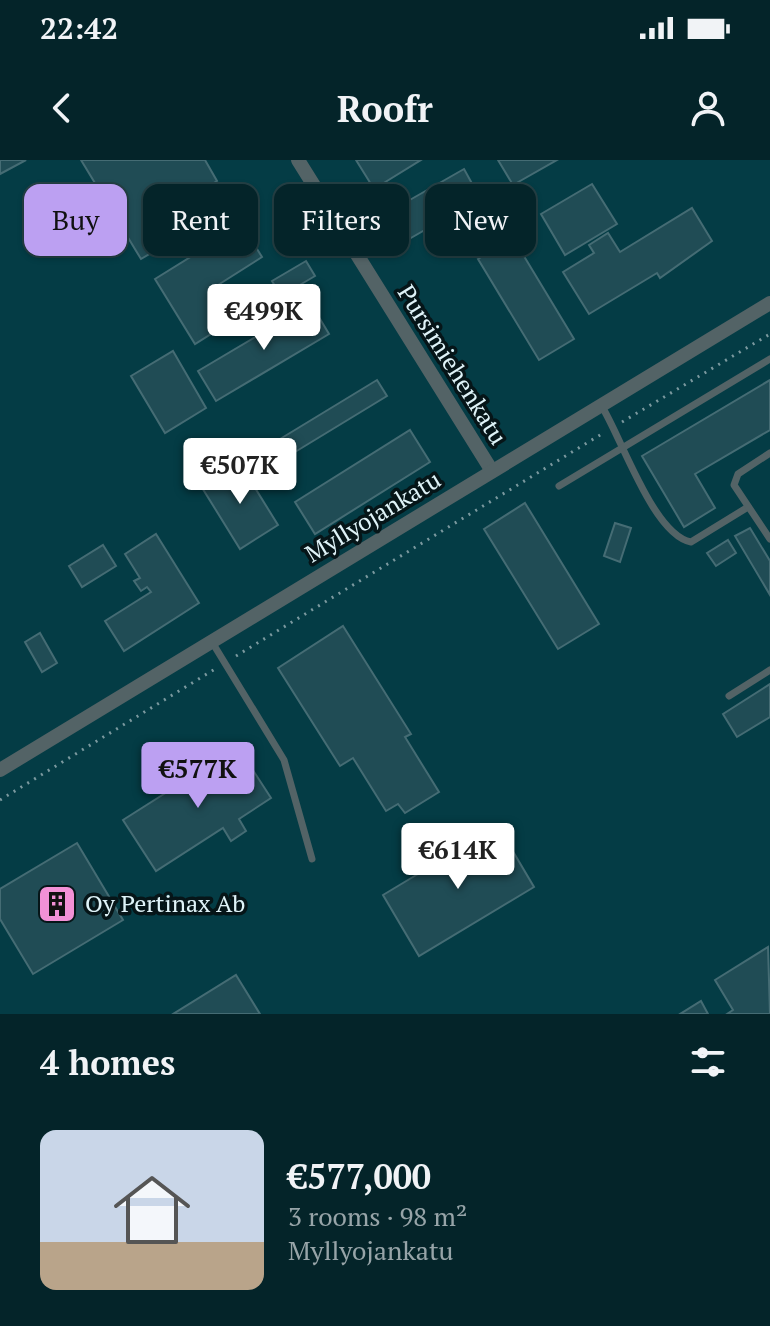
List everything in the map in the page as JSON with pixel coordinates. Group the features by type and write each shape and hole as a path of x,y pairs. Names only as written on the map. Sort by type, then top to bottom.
{"street":[{"name":"Pursimiehenkatu","path":"298,160 492,471"},
{"name":"Myllyojankatu","path":"0,770 770,303"}],"lane":[{"path":"559,486 770,359"},
{"path":"601,405 615,427 621,448 667,526 681,540 691,542 748,507"},
{"path":"770,453 738,474 734,485 770,539"},
{"path":"210,641 284,760 312,859"},
{"path":"729,696 770,670"}],"path":[{"path":"0,800 770,334"}],"shaded area":[{"path":"0,160 770,160 770,1014 0,1014"}],"building":[{"path":"0,160 26,160 0,174"},
{"path":"81,160 205,160 217,181 212,184 143,184 143,256 146,256 141,259 127,236 127,184 96,184"},
{"path":"356,160 421,160 382,184 371,184"},
{"path":"498,160 557,160 515,184"},
{"path":"464,169 472,184 438,184"},
{"path":"592,184 617,224 565,255 541,214"},
{"path":"425,191 425,230 409,239 409,200"},
{"path":"692,208 712,241 660,278 657,273 589,314 563,272 594,253 589,245 608,233 620,252"},
{"path":"258,251 262,257 218,285 238,317 195,344 155,279 192,256 258,256"},
{"path":"483,256 524,256 574,339 539,360 478,259"},
{"path":"306,261 315,276 281,296 272,281"},
{"path":"311,304 329,334 216,401 198,371"},
{"path":"173,351 206,408 165,433 131,376"},
{"path":"377,380 387,396 272,466 262,450"},
{"path":"770,380 770,430 695,474 715,508 684,527 642,456"},
{"path":"410,430 430,462 315,534 295,502"},
{"path":"211,447 224,468 201,482 188,460"},
{"path":"239,462 278,525 240,549 201,486"},
{"path":"525,503 599,624 558,649 484,529"},
{"path":"615,523 631,528 620,562 604,556"},
{"path":"750,528 770,561 770,595 735,536"},
{"path":"156,534 199,603 124,651 105,621 151,592 147,587 141,591 134,581 140,578 125,554"},
{"path":"728,540 736,553 716,566 707,553"},
{"path":"103,545 116,566 82,587 69,566"},
{"path":"343,626 411,734 405,737 439,792 405,813 398,804 386,811 353,758 340,766 278,668"},
{"path":"40,633 57,663 42,672 25,642"},
{"path":"770,684 770,717 737,737 723,714"},
{"path":"238,747 271,798 239,819 246,831 231,841 223,828 156,871 123,820"},
{"path":"498,826 534,887 419,956 383,895"},
{"name":"Oy Pertinax Ab","path":"77,843 123,920 33,974 0,919 0,889"},
{"path":"768,947 770,1014 727,1014 733,1010 715,980"},
{"path":"236,975 260,1014 173,1014"},
{"path":"701,1001 708,1014 680,1014"}],"place":[{"name":"Oy Pertinax Ab","path":"57,904"}]}
